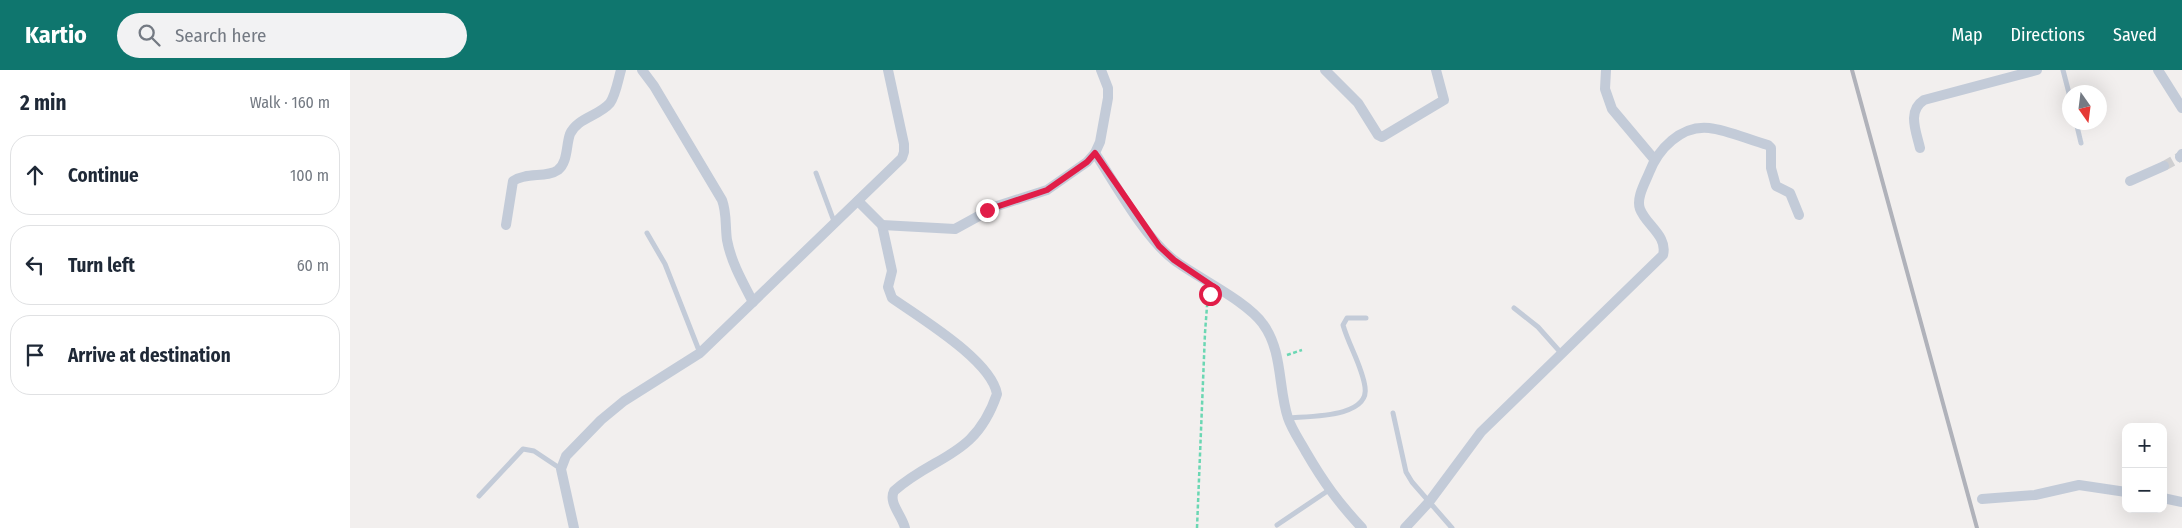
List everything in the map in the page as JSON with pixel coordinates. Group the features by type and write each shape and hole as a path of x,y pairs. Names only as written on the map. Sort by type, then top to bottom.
{"street":[{"path":"506,225 513,181 526,176 555,172 560,168 570,133 575,126 605,108 611,101 621,70"},
{"path":"642,70 654,86 722,200 725,208 729,248 740,278 754,302"},
{"path":"574,528 561,470 566,456 601,420 628,398 700,352 902,158 904,152 888,70"},
{"path":"882,225 955,230 992,208 1047,190 1087,162 1095,153 1100,142 1108,98 1108,88 1101,70"},
{"path":"1325,70 1354,99 1378,135 1382,137 1444,100 1436,70"},
{"path":"1606,70 1605,89 1612,109 1654,159"},
{"path":"1920,148 1914,113 1916,105 1924,100 2037,70"},
{"path":"2158,70 2182,108"},
{"path":"1404,528 1429,502 1482,432 1663,255 1665,248 1663,242 1640,208 1639,200 1654,159 1672,139 1696,129 1709,128 1768,145 1771,148 1771,168 1776,186 1790,193 1799,215"},
{"path":"1095,153 1159,246 1174,260 1251,311 1262,322 1270,334 1275,349 1288,418 1293,430 1328,490 1362,528"},
{"path":"2130,181 2164,166"},
{"path":"858,201 882,225 892,271 888,287 892,298 955,342 991,378 997,394 992,407 968,442 894,491 891,497 892,503 901,515 905,528"},
{"path":"1982,499 2036,495 2079,485 2122,491"},
{"path":"2167,499 2182,502"}],"lane":[{"path":"2063,70 2067,85"},
{"path":"2078,130 2081,143"},
{"path":"816,173 834,224"},
{"path":"647,233 665,264 700,352"},
{"path":"1514,308 1538,327 1562,354"},
{"path":"1288,418 1348,411 1361,403 1366,388 1344,325 1346,318 1366,318"},
{"path":"1393,413 1406,472 1452,528"},
{"path":"479,496 524,449 534,451 561,470"},
{"path":"1276,525 1328,490"}],"path":[{"path":"1196,528 1207,306 1210,294 1217,289"}],"tunnel":[{"path":"2164,166 2180,157"}],"railway":[{"path":"1852,70 1977,528"}],"route":[{"path":"987,210 1047,190 1087,162 1095,153 1146,230 1159,246 1174,260 1217,289 1210,294"}]}
